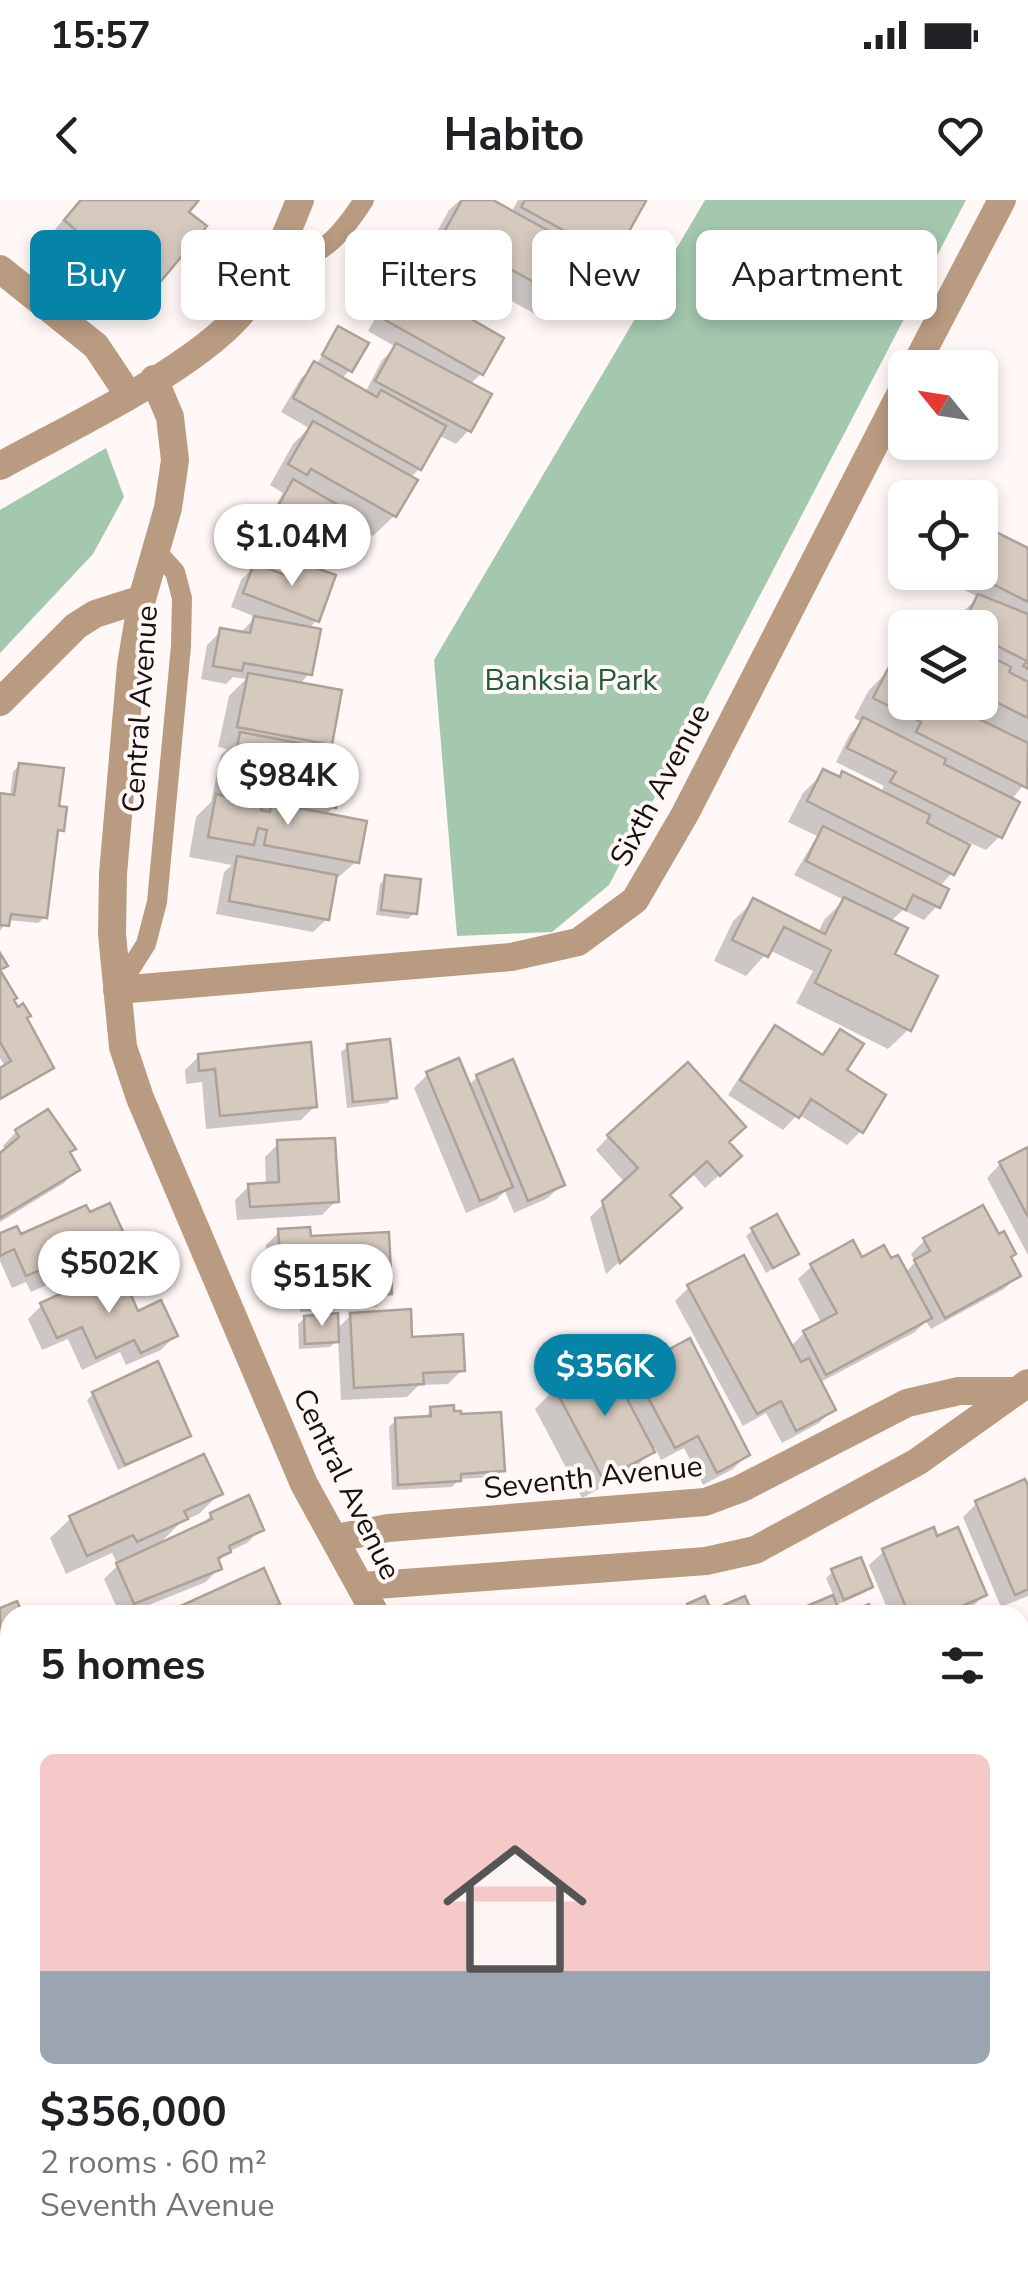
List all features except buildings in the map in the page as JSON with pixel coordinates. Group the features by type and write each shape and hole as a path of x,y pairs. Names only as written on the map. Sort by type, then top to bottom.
{"street":[{"path":"286,230 300,200"},
{"path":"923,350 1002,200"},
{"path":"0,269 96,346 128,394"},
{"path":"0,466 198,353 235,320"},
{"name":"Central Avenue","path":"154,378 170,417 176,460 142,600 131,665 112,934 123,1047 140,1098 304,1484 371,1605"},
{"name":"Sixth Avenue","path":"117,990 511,957 578,942 635,900 685,814 888,418"},
{"path":"0,702 76,626 95,614 142,600"},
{"name":"Seventh Avenue","path":"336,1538 388,1528 705,1502 740,1489 907,1403 959,1391 1020,1387"},
{"name":"Seventh Avenue","path":"362,1586 687,1563 745,1554 917,1462 1020,1387"}],"lane":[{"path":"325,249 342,233 364,200"},
{"name":"Central Avenue","path":"117,990 146,944 157,902 177,686 182,598 175,572 156,551"}],"green space":[{"name":"Banksia Park","path":"705,200 966,200 937,256 937,230 696,230 696,320 903,320 609,885 552,932 457,936 434,660 634,320 676,320 676,249"},
{"path":"106,448 124,497 93,554 0,653 0,510"}]}
